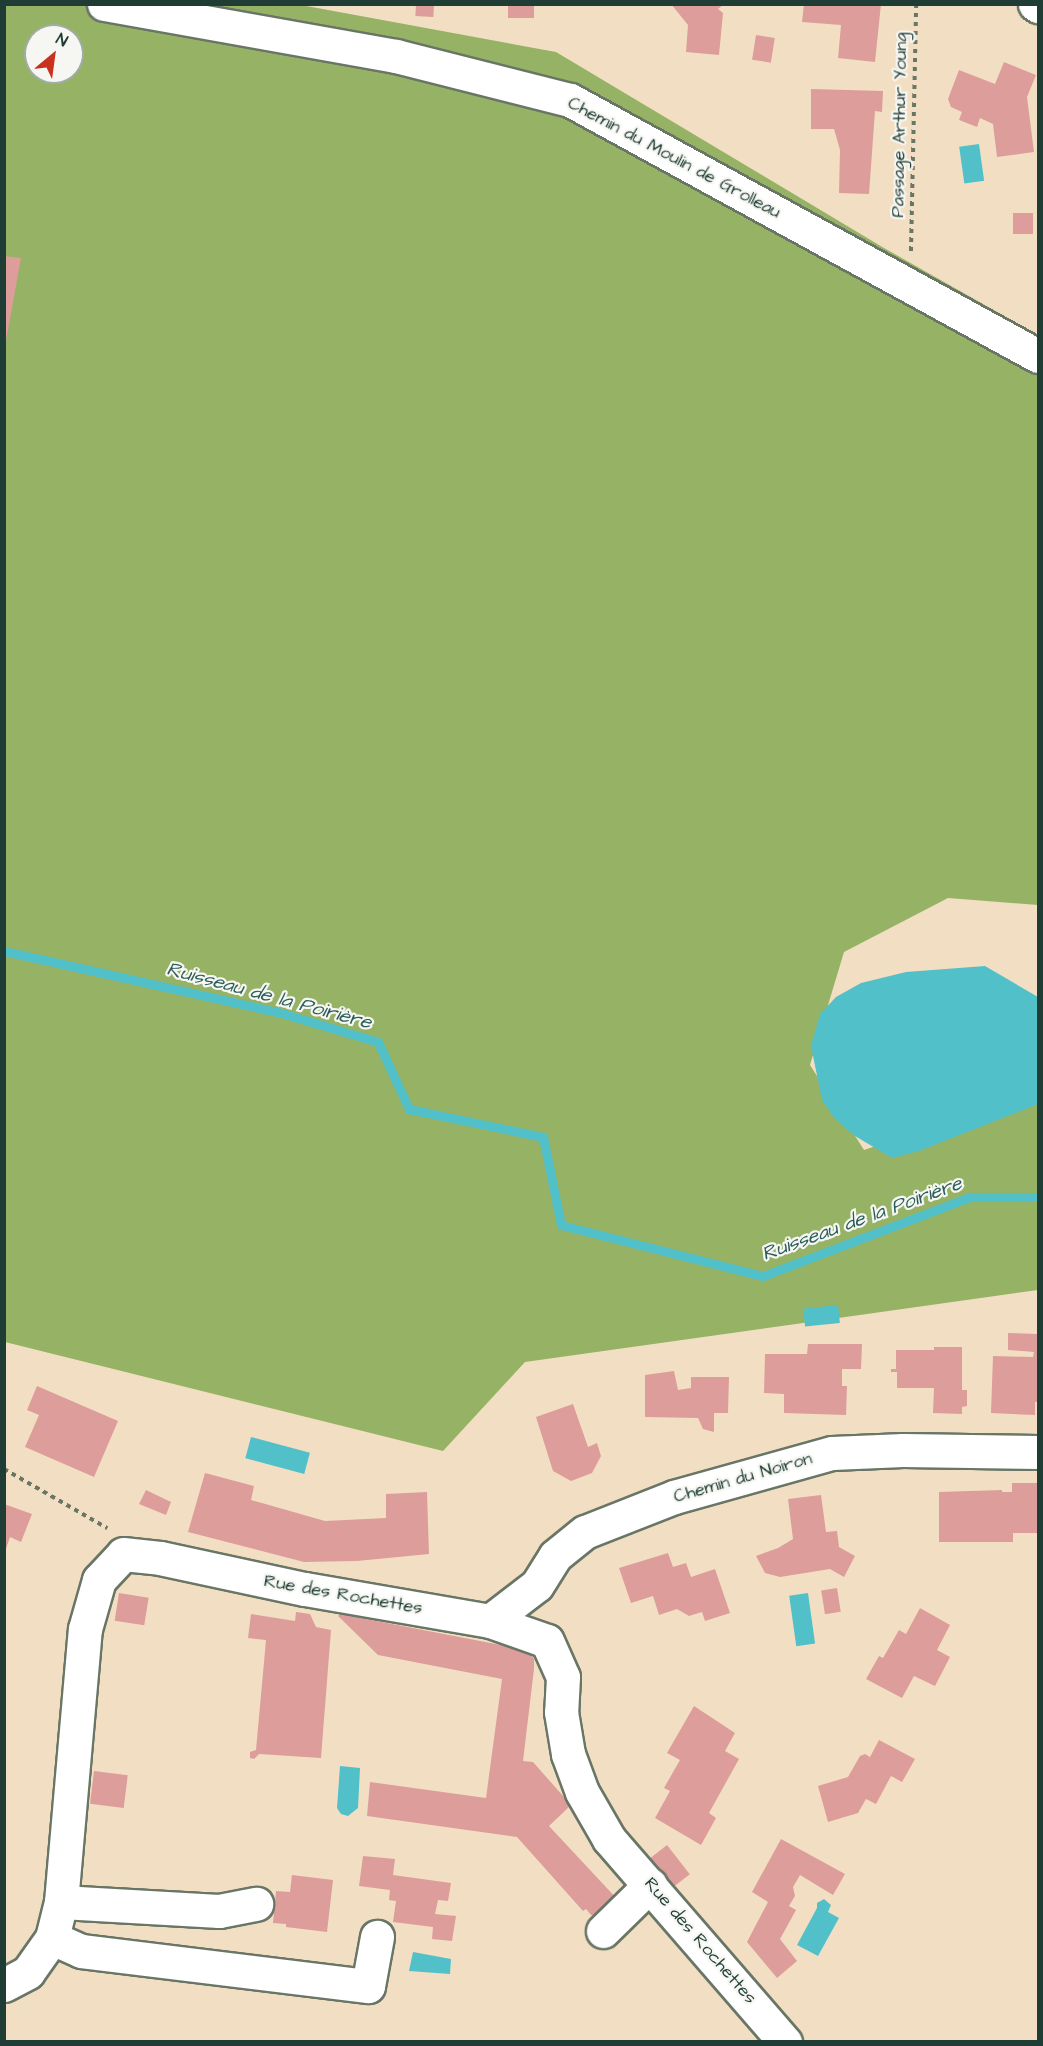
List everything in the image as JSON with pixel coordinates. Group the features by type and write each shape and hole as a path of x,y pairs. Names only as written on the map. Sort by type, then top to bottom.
{"street":[{"name":"Chemin du Moulin de Grolleau","path":"104,4 396,56 570,100 1038,356"},
{"name":"Chemin du Noiron","path":"490,1621 537,1585 555,1556 585,1532 674,1497 832,1453 903,1450 1038,1452"},
{"name":"Rue des Rochettes","path":"4,1985 28,1972 52,1938 61,1902 85,1629 99,1580 123,1554 160,1558 304,1589 490,1621 547,1641 563,1677 561,1712 568,1754 582,1792 583,1822 609,1839 785,2042"},
{"path":"603,1931 650,1885"},
{"path":"61,1902 219,1911 256,1904"},
{"path":"52,1938 81,1951 368,1986 378,1937"}],"path":[{"name":"Passage Arthur Young","path":"911,247 916,4"},
{"path":"4,1469 108,1528"}],"green space":[{"path":"5,5 301,5 556,52 884,248 1038,335 1038,905 948,898 844,952 810,1065 864,1150 989,1108 1038,1076 1038,1290 525,1362 443,1451 5,1342"}],"water":[{"path":"979,144 984,181 964,183 959,147"},
{"path":"985,966 1038,997 1038,1104 919,1151 892,1158 855,1136 835,1119 822,1100 811,1046 820,1014 836,997 861,983 906,972"},
{"path":"838,1305 840,1323 805,1327 803,1309"},
{"path":"251,1437 310,1453 304,1474 245,1458"},
{"path":"808,1593 815,1644 796,1646 789,1596"},
{"path":"340,1766 360,1768 358,1808 348,1816 341,1814 337,1808"},
{"path":"824,1899 831,1905 828,1912 839,1918 818,1956 797,1945 817,1908 817,1903"},
{"path":"413,1952 451,1959 450,1974 409,1971"}],"building":[{"path":"416,4 434,5 433,17 415,16"},
{"path":"508,4 534,4 534,18 508,18"},
{"path":"671,4 724,4 718,9 723,13 719,55 686,52 688,25"},
{"path":"804,4 881,4 875,62 838,58 841,25 802,22"},
{"path":"756,35 775,38 771,63 752,60"},
{"path":"1004,62 1036,75 1027,97 1034,152 997,157 993,124 980,118 977,127 959,120 962,112 951,107 948,99 959,70 995,84"},
{"path":"811,89 883,91 882,112 875,111 869,194 839,193 840,150 834,129 811,129"},
{"path":"1013,213 1033,213 1033,234 1013,234"},
{"path":"4,256 21,258 6,341 4,341"},
{"path":"1008,1333 1038,1334 1038,1402 1035,1402 1035,1415 991,1413 993,1356 1033,1357 1034,1352 1008,1350"},
{"path":"808,1344 862,1344 861,1369 842,1369 842,1386 847,1386 846,1415 784,1413 784,1394 764,1393 765,1354 807,1354"},
{"path":"934,1347 962,1347 962,1390 967,1390 967,1406 962,1407 962,1414 933,1413 934,1388 897,1388 897,1372 891,1372 891,1369 896,1369 896,1350 934,1350"},
{"path":"674,1371 678,1390 691,1388 691,1377 729,1377 728,1413 714,1413 714,1432 703,1429 698,1418 645,1417 645,1375"},
{"path":"37,1386 118,1421 94,1477 25,1447 39,1415 27,1410"},
{"path":"573,1404 588,1447 597,1443 601,1456 592,1473 571,1481 553,1471 536,1417"},
{"path":"205,1473 254,1486 251,1500 325,1521 386,1518 386,1494 427,1492 429,1554 357,1561 304,1562 188,1532"},
{"path":"1012,1483 1038,1483 1038,1533 1013,1533 1013,1542 939,1542 939,1492 1002,1490 1002,1492 1012,1492"},
{"path":"146,1490 171,1502 166,1515 139,1504"},
{"path":"821,1495 826,1532 837,1531 839,1547 855,1556 844,1577 830,1569 780,1577 765,1573 756,1556 778,1548 793,1539 788,1499"},
{"path":"4,1504 32,1514 21,1542 10,1537 5,1552"},
{"path":"668,1553 673,1567 686,1563 691,1577 715,1569 730,1613 705,1621 702,1612 689,1616 677,1609 659,1615 653,1596 631,1603 619,1568"},
{"path":"837,1588 841,1612 825,1614 821,1591"},
{"path":"119,1593 149,1598 144,1625 115,1621"},
{"path":"920,1608 950,1625 937,1650 950,1657 935,1686 914,1676 902,1698 866,1679 879,1656 883,1658 899,1630 906,1634"},
{"path":"296,1612 310,1614 316,1627 331,1630 321,1758 259,1754 254,1759 250,1758 250,1752 256,1750 266,1640 248,1638 251,1614 295,1621"},
{"path":"340,1614 527,1650 534,1659 534,1669 523,1761 533,1762 571,1805 549,1826 618,1900 599,1915 591,1915 586,1909 583,1911 517,1837 367,1816 370,1782 486,1798 502,1679 378,1655 338,1616"},
{"path":"694,1706 735,1733 725,1751 739,1759 709,1813 716,1818 701,1845 655,1818 670,1791 664,1788 680,1760 667,1753"},
{"path":"879,1740 915,1759 902,1782 891,1776 876,1804 866,1799 858,1813 828,1822 818,1786 848,1777 860,1756 865,1754 870,1757"},
{"path":"94,1771 128,1775 124,1808 90,1804"},
{"path":"781,1839 845,1874 833,1895 800,1875 793,1887 795,1896 789,1906 796,1910 780,1939 797,1961 777,1978 747,1942 768,1902 752,1892"},
{"path":"667,1845 690,1874 672,1888 649,1859"},
{"path":"363,1856 395,1859 393,1875 451,1883 448,1901 438,1900 435,1914 456,1916 452,1941 432,1939 433,1927 393,1922 396,1901 389,1900 390,1890 359,1886"},
{"path":"292,1875 333,1880 327,1932 286,1927 286,1924 273,1923 276,1891 290,1892"}],"waterway":[{"name":"Ruisseau de la Poirière","path":"4,951 278,1012 378,1042 409,1109 543,1137 561,1225 763,1276 970,1197 1038,1197"}]}
